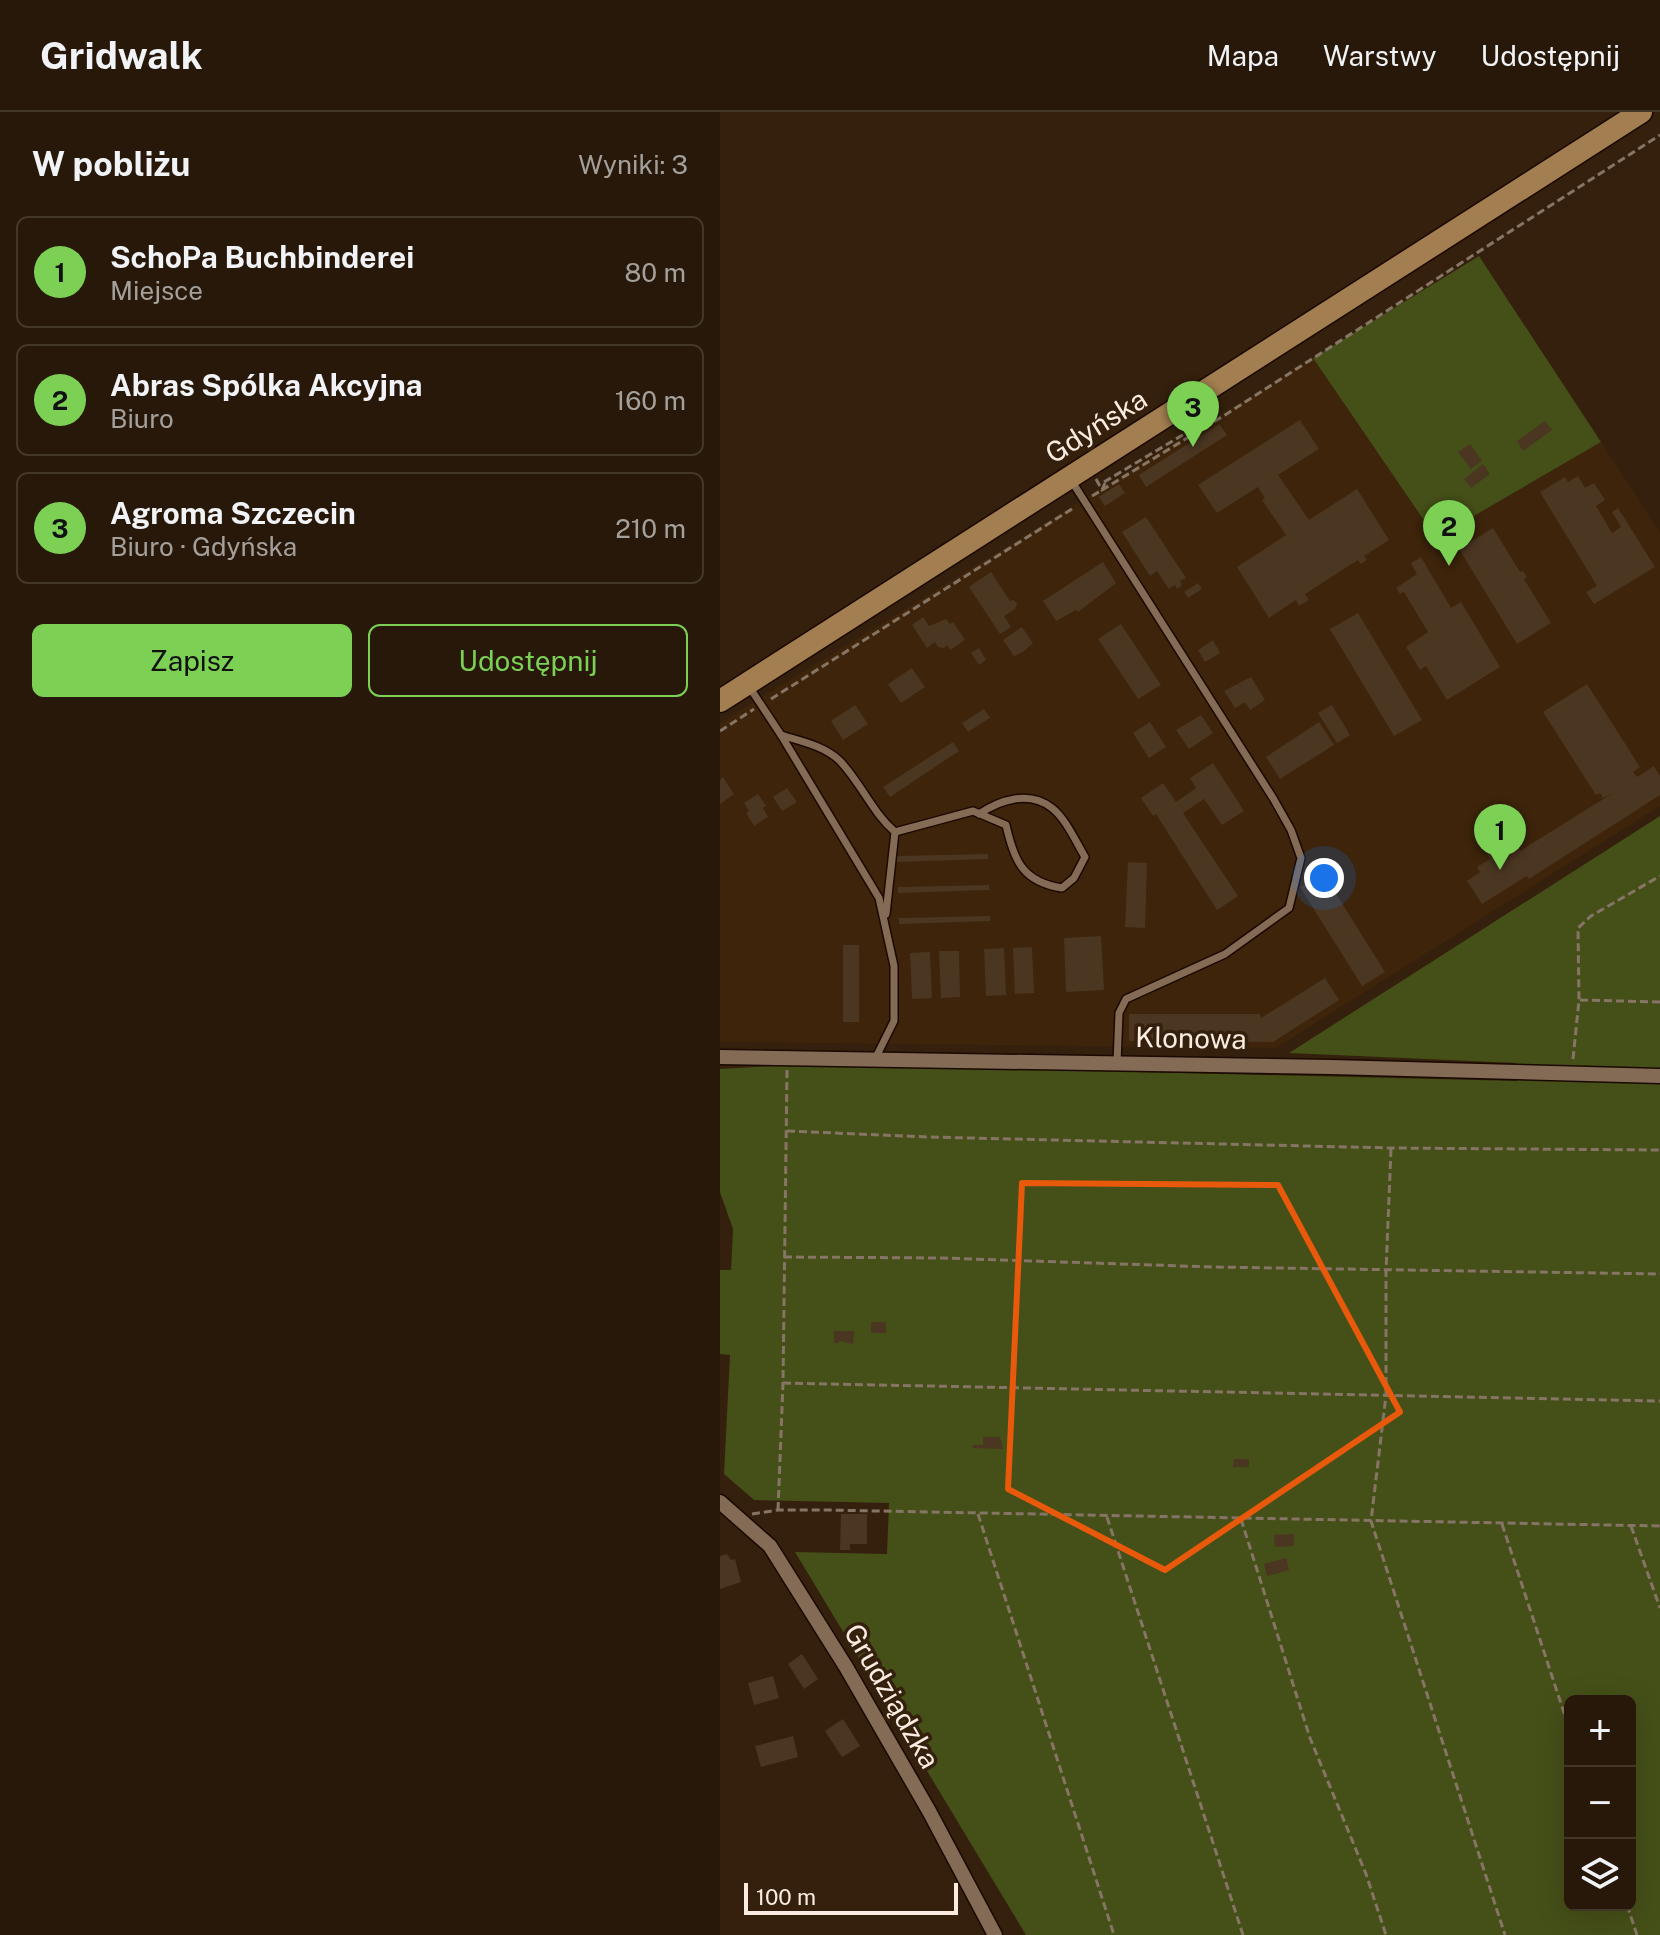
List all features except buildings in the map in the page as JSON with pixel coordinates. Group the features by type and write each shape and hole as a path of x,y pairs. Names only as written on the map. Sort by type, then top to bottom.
{"main road":[{"name":"Gdyńska","path":"720,701 1089,473 1641,112"}],"street":[{"name":"Klonowa","path":"720,1057 1660,1076"},
{"name":"Grudziądzka","path":"720,1502 770,1546 846,1667 929,1811 995,1935"}],"lane":[{"path":"1089,473 1085,500 1273,798 1291,830 1301,858 1289,908 1225,954 1126,999 1119,1013 1117,1063"},
{"path":"747,684 879,898 894,966 894,1021 875,1059"},
{"path":"781,735 819,747 839,760 879,818 895,832"},
{"path":"895,832 973,811 979,814 1006,825 1012,850 1025,871 1043,885 1062,888 1074,878 1085,857 1052,807 1023,797 996,803 979,814"},
{"path":"885,924 895,832"}],"path":[{"path":"720,731 1225,415 1660,135"},
{"path":"1089,473 1186,433"},
{"path":"1089,473 1102,490"},
{"path":"1089,473 1102,490"},
{"path":"1571,1074 1579,1000 1578,928 1591,916 1660,876"},
{"path":"1579,1000 1660,1002"},
{"path":"778,1510 783,1383 786,1059"},
{"path":"787,1131 1391,1148 1660,1150"},
{"path":"1391,1148 1386,1271 1386,1395 1371,1521 1505,1935"},
{"path":"784,1257 1660,1274"},
{"path":"783,1383 1660,1401"},
{"path":"739,1517 778,1510 1660,1526"},
{"path":"978,1514 1114,1935"},
{"path":"1107,1517 1243,1935"},
{"path":"1241,1519 1310,1738 1366,1874 1386,1935"},
{"path":"1502,1524 1564,1713"},
{"path":"1631,1526 1660,1608"},
{"path":"1629,1911 1637,1935"}],"highlighted area":[{"path":"1022,1183 1278,1185 1400,1412 1165,1570 1008,1489"}],"shaded area":[{"path":"1313,358 1436,538 1601,442 1660,532 1660,806 1276,1048 720,1042 720,723"}],"green space":[{"path":"1479,256 1601,442 1436,538 1313,358"},
{"path":"1660,816 1660,1935 1026,1935 795,1552 887,1554 889,1503 754,1500 724,1474 730,1355 720,1354 720,1270 731,1270 733,1229 720,1192 720,1069 807,1064 1517,1081 1516,1063 1289,1053"}],"place":[{"name":"Agroma Szczecin","path":"1193,447"},
{"name":"Abras Spólka Akcyjna","path":"1449,566"},
{"name":"SchoPa Buchbinderei","path":"1500,870"}]}
